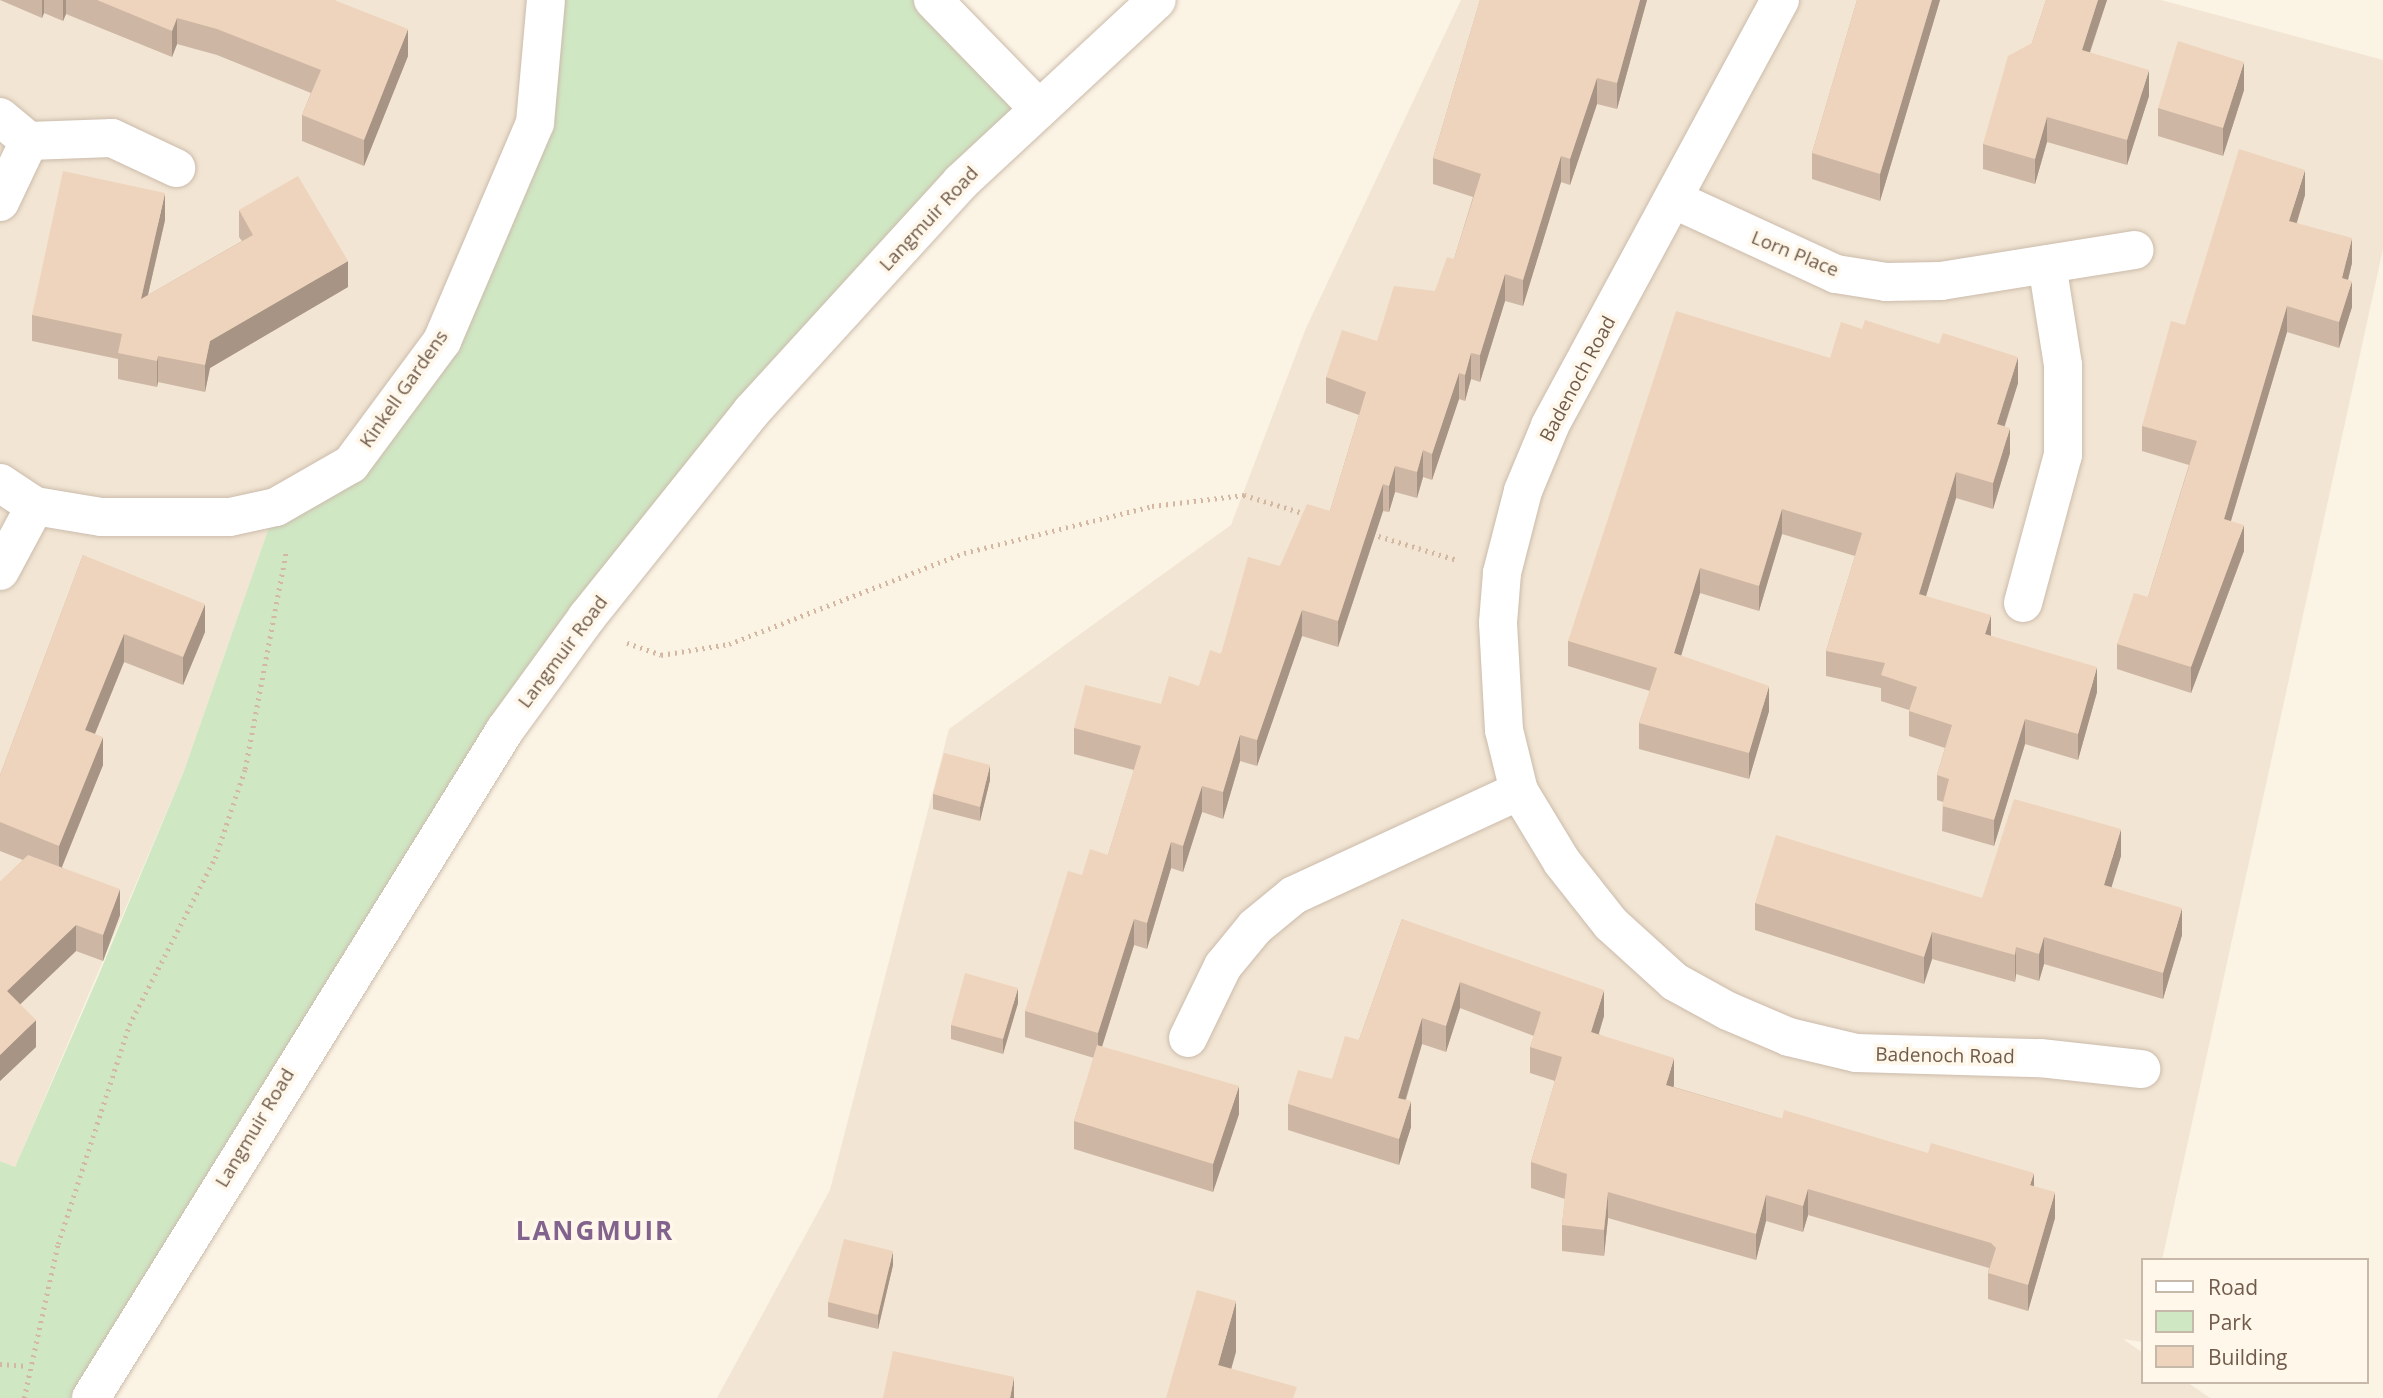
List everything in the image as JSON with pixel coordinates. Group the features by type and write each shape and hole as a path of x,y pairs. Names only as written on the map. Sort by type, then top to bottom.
{"street":[{"name":"Kinkell Gardens","path":"0,483 35,506 101,517 205,517 276,506 351,464 442,341 535,123 546,0"},
{"path":"933,0 1039,109"},
{"name":"Langmuir Road","path":"91,1398 497,741 587,617 752,411 961,182 1157,0"},
{"name":"Badenoch Road","path":"1780,0 1675,200 1550,426 1523,491 1502,573 1497,671 1519,791 1562,862 1611,923 1675,982 1728,1011 1789,1037 1856,1053 2040,1058 2141,1069"},
{"path":"0,202 14,129 112,138 176,168"},
{"name":"Lorn Place","path":"1675,200 1836,274 1941,281 2135,250"},
{"path":"2023,603 2063,455 2063,365 2047,264"},
{"path":"0,571 35,506"},
{"path":"1188,1038 1223,966 1255,927 1294,895 1519,791"}],"path":[{"path":"587,617 626,643 661,655 729,644 964,553 1152,506 1244,495 1321,519"},
{"path":"24,1398 28,1366 58,1244 129,1025 215,858 245,769 287,554 276,506"},
{"path":"1360,531 1502,573"},
{"path":"0,1364 28,1366"}],"shaded area":[{"path":"0,0 546,0 535,123 442,341 351,464 276,507 184,771 15,1167 0,1161"},
{"path":"1461,0 2161,0 2383,60 2383,249 2162,1258 2142,1258 2142,1342 2123,1339 2142,1352 2142,1384 2190,1384 2210,1398 717,1398 830,1190 949,729 1231,525 1306,328"}],"green space":[{"path":"546,0 933,0 1039,109 587,617 91,1398 0,1398 0,1161 15,1167 97,979 184,771 276,507 351,464 442,341 535,123"}],"building":[{"path":"97,0 334,0 408,29 364,140 302,115 321,70 217,29 177,18 172,31"},
{"path":"1480,0 1640,0 1617,83 1597,78 1570,159 1561,156 1523,280 1505,274 1480,355 1471,353 1465,375 1459,373 1432,454 1423,450 1417,472 1395,466 1389,486 1383,484 1338,621 1302,610 1257,740 1240,735 1223,792 1202,786 1183,846 1171,842 1147,923 1134,919 1098,1033 1025,1011 1068,871 1082,875 1090,849 1108,855 1141,746 1074,728 1085,685 1161,704 1169,676 1199,686 1210,650 1221,654 1248,557 1280,566 1307,504 1330,511 1366,392 1326,377 1342,330 1377,341 1394,286 1435,291 1447,257 1454,259 1481,174 1433,158"},
{"path":"1857,0 1932,0 1880,174 1812,153"},
{"path":"2046,0 2098,0 2082,50 2149,70 2127,140 2047,117 2035,159 1983,144 2008,56 2032,43"},
{"path":"2178,41 2244,62 2223,128 2158,108"},
{"path":"2239,149 2305,170 2289,221 2352,238 2342,278 2352,281 2339,322 2287,306 2224,519 2244,525 2191,667 2117,644 2134,593 2148,597 2197,441 2142,426 2171,321 2185,325"},
{"path":"63,171 165,193 141,299 253,235 239,210 298,176 348,261 210,341 205,365 158,356 157,361 118,353 122,334 32,315"},
{"path":"1676,311 1830,358 1841,322 1862,329 1865,320 1939,344 1943,333 2018,357 1997,424 2010,428 1993,483 1956,472 1919,594 1991,615 1985,634 2097,667 2078,734 2025,719 1994,820 1942,806 1949,779 1937,775 1952,725 1909,711 1917,687 1881,675 1885,663 1826,651 1862,533 1782,509 1759,586 1700,568 1674,653 1769,686 1749,753 1639,723 1657,668 1568,641"},
{"path":"83,555 205,604 183,657 124,634 85,730 103,737 59,846 0,822 0,775"},
{"path":"944,753 990,765 980,807 933,794"},
{"path":"2014,799 2121,829 2104,885 2182,908 2163,973 2044,937 2039,954 2016,947 2015,955 1932,932 1924,957 1755,903 1776,835 1982,898"},
{"path":"28,855 120,889 103,935 76,925 7,991 36,1020 0,1055 0,882"},
{"path":"1402,919 1604,990 1591,1032 1674,1058 1666,1085 1782,1119 1784,1110 1928,1153 1931,1143 2034,1173 2030,1185 2055,1192 2028,1285 1988,1273 1996,1248 1991,1243 1808,1189 1803,1206 1766,1195 1756,1234 1608,1192 1604,1230 1562,1225 1567,1174 1531,1162 1562,1057 1530,1047 1541,1012 1460,982 1446,1026 1422,1018 1398,1098 1411,1101 1399,1139 1288,1104 1298,1070 1332,1079 1345,1036 1359,1040"},
{"path":"965,973 1018,988 1003,1039 951,1025"},
{"path":"1097,1045 1239,1086 1213,1164 1074,1121"},
{"path":"844,1239 893,1251 878,1315 828,1302"},
{"path":"1197,1290 1236,1301 1218,1365 1297,1387 1293,1398 1166,1398"},
{"path":"893,1351 1014,1377 1010,1398 883,1398"}],"district":[{"name":"LANGMUIR","path":"595,1231"}]}
